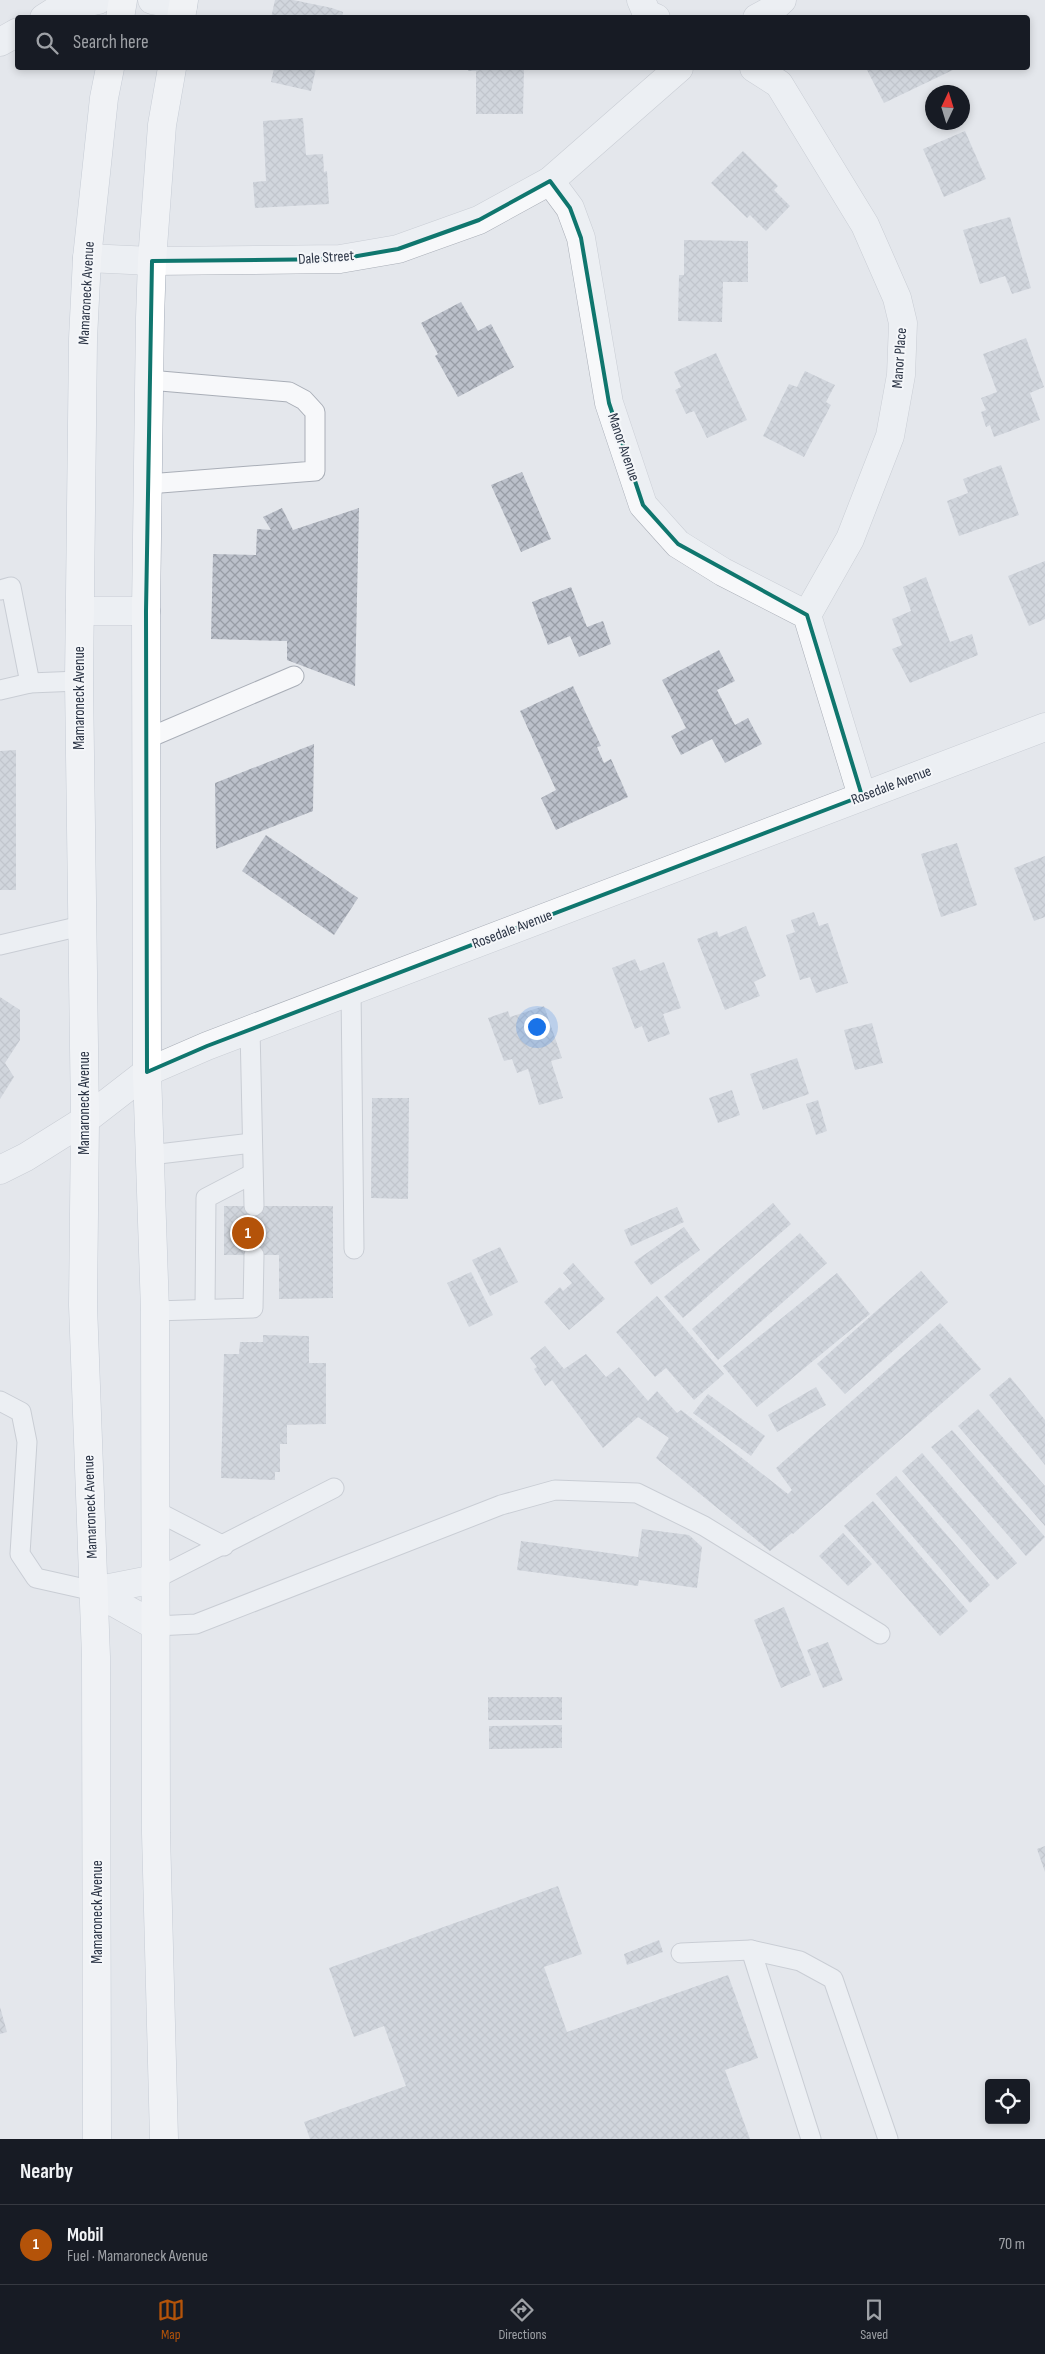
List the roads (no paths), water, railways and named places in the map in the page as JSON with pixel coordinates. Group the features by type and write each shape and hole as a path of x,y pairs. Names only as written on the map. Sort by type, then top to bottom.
{"main road":[{"path":"120,15 123,0"},
{"name":"Mamaroneck Avenue","path":"97,2139 96,1667 83,1305 85,1120 79,681 83,339 87,258 104,98 110,70"},
{"path":"164,2139 156,1833 155,1311 147,1072 146,612 152,261 162,125 172,70"}],"street":[{"path":"49,15 60,8 98,0"},
{"path":"152,0 182,8"},
{"path":"641,0 649,15"},
{"path":"763,15 782,0"},
{"path":"0,42 15,34"},
{"path":"550,181 677,70"},
{"name":"Manor Place","path":"757,70 780,84 865,225 897,298 902,323 901,375 890,436 850,539 807,615"},
{"name":"Dale Street","path":"87,258 152,261 340,259 398,248 479,220 550,181"},
{"name":"Manor Avenue","path":"550,181 570,208 581,238 609,403 643,505 678,544 723,572 807,615"},
{"path":"80,611 146,612"},
{"path":"807,615 862,796"},
{"name":"Rosedale Avenue","path":"0,1170 26,1157 85,1120 147,1072 351,990 1045,726"},
{"path":"94,1591 156,1579"},
{"path":"94,1591 156,1626"}],"lane":[{"path":"148,484 315,471 315,412 304,400 289,392 258,388 149,380"},
{"path":"0,590 11,587 30,683"},
{"path":"146,739 294,676"},
{"path":"0,690 30,683 79,681"},
{"path":"0,945 81,926"},
{"path":"351,990 354,1249"},
{"path":"250,1029 254,1206"},
{"path":"150,1155 252,1143"},
{"path":"205,1309 206,1198 252,1174"},
{"path":"155,1311 253,1308 254,1255"},
{"path":"0,1401 21,1412 27,1442 20,1554 36,1578 94,1591"},
{"path":"156,1579 224,1546 334,1488"},
{"path":"156,1626 196,1624 500,1505 555,1490 636,1493 704,1526 880,1634"},
{"path":"154,1510 224,1546"},
{"path":"751,1950 811,2139"},
{"path":"681,1953 751,1950 800,1961 833,1979 888,2139"}],"place":[{"name":"Mobil","path":"248,1233"}]}
